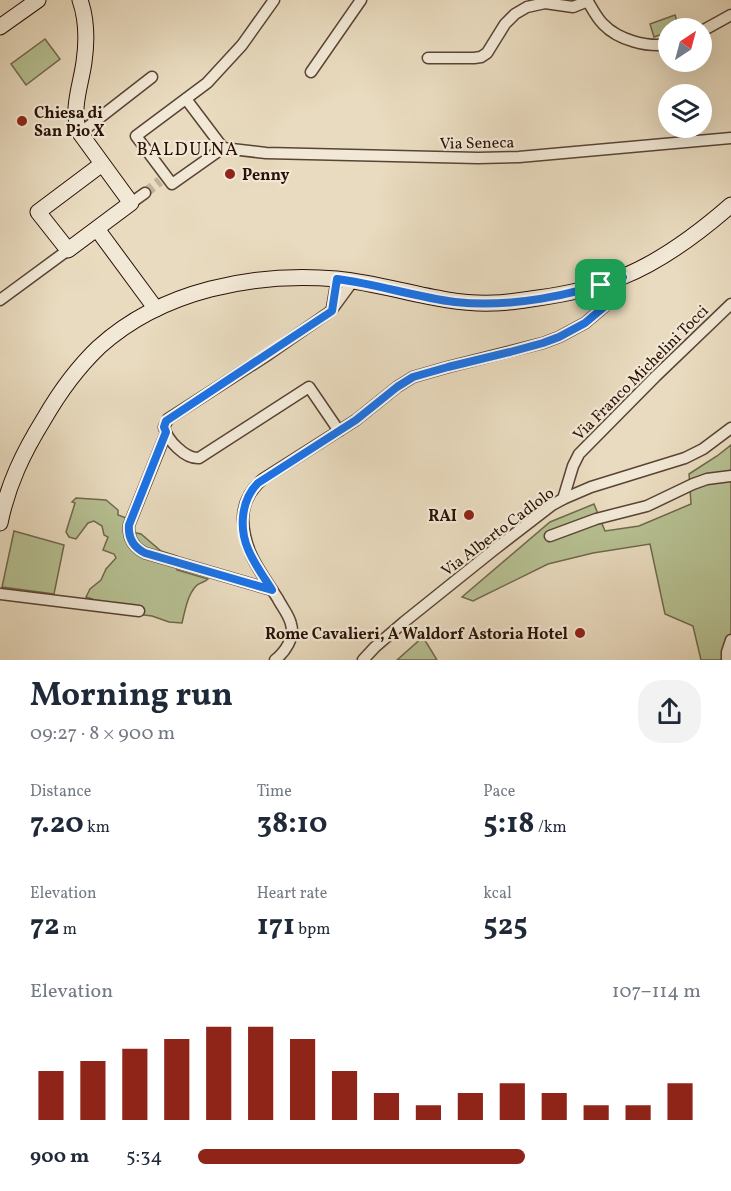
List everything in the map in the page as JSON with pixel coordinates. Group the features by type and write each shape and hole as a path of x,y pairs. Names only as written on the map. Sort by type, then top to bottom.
{"main road":[{"path":"0,27 38,0"},
{"path":"80,0 84,14 86,39 75,116 80,133 131,203 68,250 38,212 102,164"},
{"path":"0,523 16,468 70,379 108,340 156,309 208,290 252,281 293,278 345,280 448,301 494,303 561,295 623,277 677,248 731,205"},
{"path":"97,230 156,309"}],"street":[{"path":"186,99 223,148 172,184 163,179 136,136 207,83 238,51 274,0"},
{"path":"311,72 361,0"},
{"path":"428,58 481,57 491,48 505,24 523,9 535,4 546,3 573,7 589,3 602,23 615,33 641,43 658,45"},
{"path":"712,25 731,15"},
{"path":"80,133 152,77"},
{"name":"Via Seneca","path":"223,148 266,153 477,158 519,157 731,138"},
{"path":"131,203 144,193"},
{"path":"0,300 68,250"},
{"path":"274,660 287,646 292,630 288,617 250,554 246,542 244,504 253,487 363,415 413,377 543,343 585,323 604,307 623,277"},
{"path":"339,431 309,387 199,458 187,455 164,427 168,419 332,311 345,280"},
{"path":"332,311 345,280"},
{"name":"Via Franco Michelini Tocci","path":"563,499 579,454 731,304"},
{"name":"Via Alberto Cadlolo","path":"363,660 391,633 540,513 563,499 591,487 685,458 703,449 731,428"},
{"path":"166,432 129,525 132,542 145,553 272,590"},
{"path":"550,536 596,519 646,506 707,479 731,476"},
{"path":"0,594 139,611"},
{"path":"727,660 731,640"}],"green space":[{"path":"658,21 658,36 654,37 650,24"},
{"path":"45,39 60,59 26,85 11,64"},
{"path":"731,445 731,660 701,660 693,626 665,614 650,544 593,553 548,564 473,601 462,597 550,522 594,504 605,531 639,526 691,504 689,474"},
{"path":"76,498 106,500 118,510 118,515 129,519 132,532 141,534 161,551 177,556 177,570 208,579 190,594 182,623 136,614 86,597 116,558 114,554 103,550 108,537 104,535 102,526 94,521 88,523 76,539 69,537 66,532 75,503 72,502"},
{"path":"14,531 64,545 54,594 2,587"},
{"path":"423,637 437,660 397,660"}],"tunnel":[{"path":"145,193 160,181"}],"place":[{"name":"Chiesa di San Pio X","path":"22,121"},
{"name":"Penny","path":"230,174"},
{"name":"RAI","path":"469,515"},
{"name":"Rome Cavalieri, A Waldorf Astoria Hotel","path":"580,633"}],"district":[{"name":"BALDUINA","path":"188,149"}],"route":[{"path":"623,277 608,302 592,319 543,343 413,377 386,395 356,420 253,487 244,504 244,536 250,554 272,590 145,553 137,548 131,539 129,525 166,432 164,427 166,421 332,311 337,279 424,297 482,303 561,295 601,285 623,277"}]}
